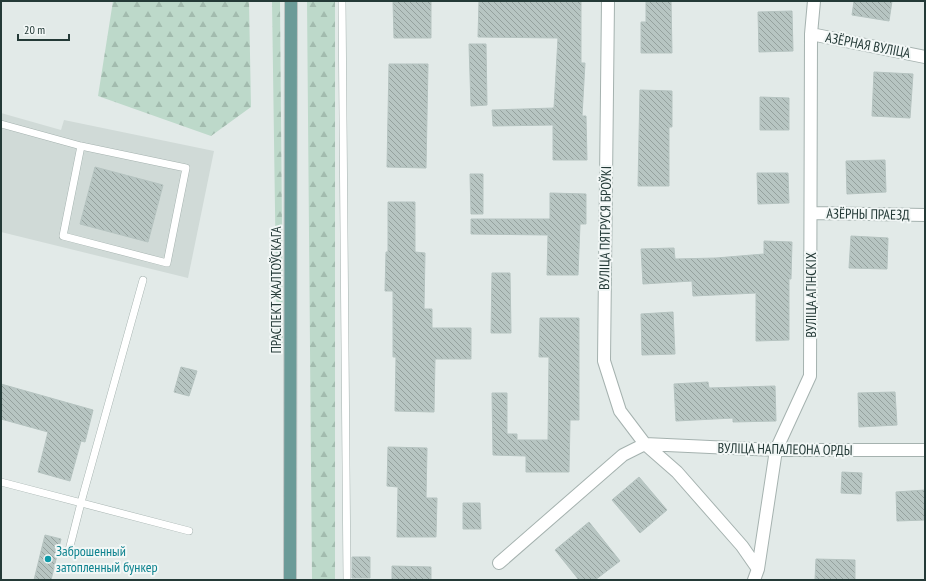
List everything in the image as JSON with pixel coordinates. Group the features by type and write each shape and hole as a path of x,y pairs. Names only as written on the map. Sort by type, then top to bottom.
{"main road":[{"name":"ПРАСПЕКТ ЖАЛТОЎСКАГА","path":"290,580 291,1"}],"street":[{"name":"ВУЛІЦА ПЯТРУСЯ БРОЎКІ","path":"608,1 604,362 620,411 645,444 677,472 742,546 756,574"},
{"name":"ВУЛІЦА АГІНСКІХ","path":"756,574 776,450 810,376 811,34 814,1"},
{"name":"АЗЁРНАЯ ВУЛІЦА","path":"811,34 925,57"},
{"name":"АЗЁРНЫ ПРАЕЗД","path":"811,213 925,215"},
{"name":"ВУЛІЦА НАПАЛЕОНА ОРДЫ","path":"645,444 776,450 925,450"},
{"path":"499,563 623,455 645,444"}],"lane":[{"path":"342,1 347,580"},
{"path":"1,124 81,146 186,168 168,263 63,236 81,146"},
{"path":"68,554 143,280"},
{"path":"1,482 189,531"}],"shaded area":[{"path":"1,113 61,130 64,120 214,151 188,278 1,232"}],"green space":[{"path":"113,1 249,1 251,107 211,136 98,96"},
{"path":"272,1 280,1 283,349 277,348"},
{"path":"307,1 335,1 335,580 312,580"}],"building":[{"path":"393,1 431,1 431,38 394,38"},
{"path":"479,1 581,1 581,63 585,63 582,116 586,116 587,160 553,160 553,125 493,126 492,110 554,108 558,38 478,37"},
{"path":"646,1 671,1 672,53 641,53 641,22 646,22"},
{"path":"854,1 892,1 889,21 852,15"},
{"path":"792,11 793,51 759,52 758,12"},
{"path":"469,44 486,44 487,105 471,106"},
{"path":"389,64 428,64 426,168 387,167"},
{"path":"874,72 913,74 910,118 872,116"},
{"path":"640,90 672,91 672,127 669,127 669,186 638,186"},
{"path":"760,97 789,98 789,130 760,130"},
{"path":"885,160 886,192 847,194 846,161"},
{"path":"95,167 163,185 148,242 80,224"},
{"path":"757,173 788,173 789,203 758,204"},
{"path":"470,174 483,174 483,214 471,214"},
{"path":"550,193 586,194 586,224 580,224 578,275 547,275 548,235 471,234 471,219 550,219"},
{"path":"388,202 415,202 415,252 425,253 424,309 432,309 432,328 471,328 471,359 435,359 434,412 395,411 396,357 393,357 393,291 385,291 386,252 388,252"},
{"path":"851,236 888,238 887,269 849,268"},
{"path":"764,241 792,242 791,279 789,279 789,340 756,341 756,293 693,296 692,281 643,284 641,249 674,248 675,259 716,258 764,254"},
{"path":"492,273 510,273 511,333 491,333"},
{"path":"673,312 675,354 642,355 641,314"},
{"path":"540,318 579,318 579,420 570,420 569,472 526,472 526,456 493,455 492,393 507,393 507,434 517,434 517,440 548,440 549,357 539,357"},
{"path":"181,367 197,371 189,396 174,392"},
{"path":"708,382 709,388 775,386 776,421 733,422 733,418 676,421 674,384"},
{"path":"1,384 93,410 85,442 81,441 70,481 38,472 48,432 1,419"},
{"path":"895,392 897,425 859,427 858,393"},
{"path":"388,447 427,448 426,498 437,498 436,537 397,537 398,487 387,486"},
{"path":"842,472 862,473 861,494 841,493"},
{"path":"639,477 667,510 640,533 612,500"},
{"path":"925,490 925,520 897,521 896,492"},
{"path":"463,503 480,503 481,529 463,529"},
{"path":"589,522 620,561 595,580 579,580 555,550"},
{"name":"Заброшенный затопленный бункер","path":"45,535 61,539 51,580 34,580"},
{"path":"352,557 370,557 370,578 352,578"},
{"path":"816,559 855,560 855,580 815,580"},
{"path":"392,566 431,567 431,580 392,580"}],"place":[{"name":"Заброшенный затопленный бункер","path":"48,559"}]}
